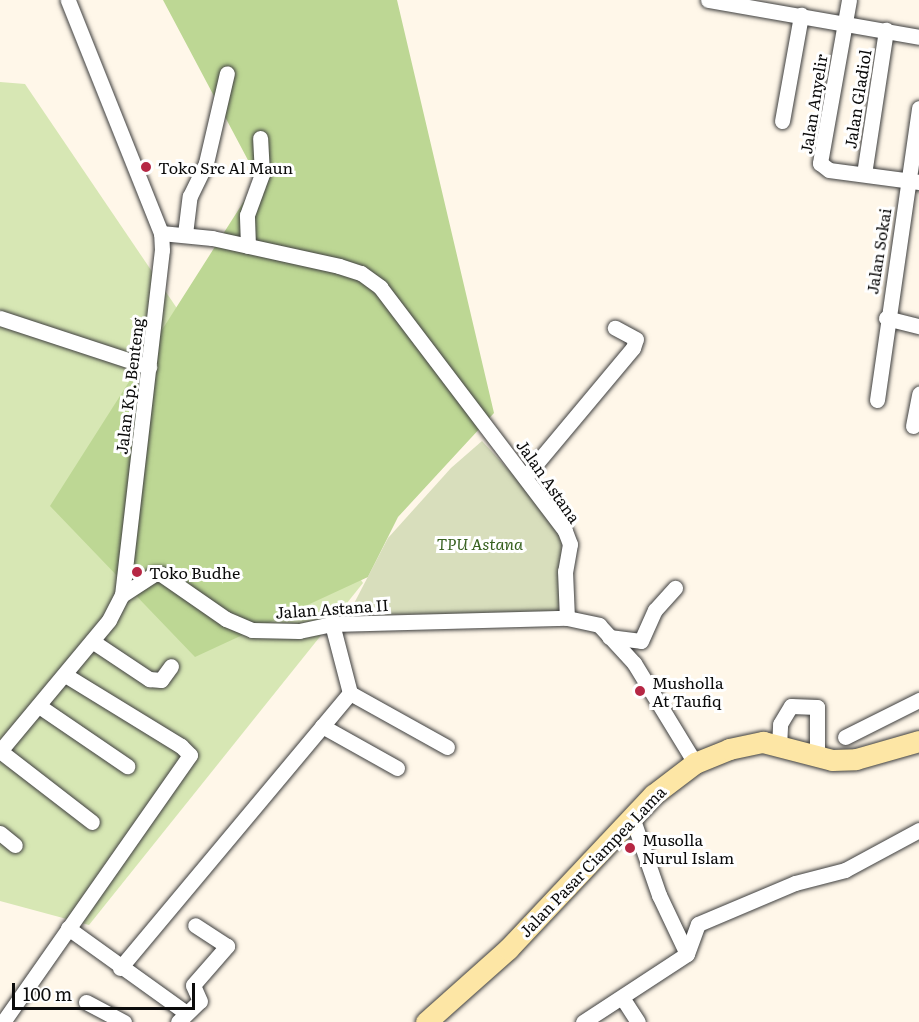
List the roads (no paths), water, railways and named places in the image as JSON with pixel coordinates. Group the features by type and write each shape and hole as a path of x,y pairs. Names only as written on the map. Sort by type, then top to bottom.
{"main road":[{"name":"Jalan Pasar Ciampea Lama","path":"426,1022 508,949 632,817 695,763 763,742 818,756 856,759 919,741"}],"street":[{"name":"Jalan Kp. Benteng","path":"0,751 92,641 122,595 149,367 161,233 68,0"},
{"path":"714,0 845,21 919,37"},
{"path":"845,21 849,0"},
{"path":"782,121 801,15"},
{"name":"Jalan Anyelir","path":"845,21 820,163 829,170 913,181"},
{"name":"Jalan Gladiol","path":"864,174 886,30"},
{"path":"185,234 190,196 206,163 227,73"},
{"name":"Jalan Sokai","path":"877,400 886,318 913,181 919,108"},
{"path":"248,246 247,215 262,174 260,138"},
{"name":"Jalan Astana","path":"161,233 185,234 339,266 361,273 380,287 565,531 570,544 565,582 567,618"},
{"path":"0,318 149,367"},
{"path":"886,318 919,326"},
{"path":"525,477 633,348 636,339 615,328"},
{"path":"913,426 919,396"},
{"name":"Jalan Astana II","path":"122,595 154,574 161,574 237,626 299,631 333,624 567,618"},
{"path":"609,637 641,641 655,610 675,588"},
{"path":"567,618 599,625 634,663 695,763"},
{"path":"333,624 350,693 447,747"},
{"path":"92,641 149,679 161,680 171,666"},
{"path":"3,1022 190,755 181,746 65,675"},
{"path":"120,968 350,693"},
{"path":"856,759 844,731 919,700"},
{"path":"39,706 127,766"},
{"path":"779,746 780,724 791,706 817,707 818,756"},
{"path":"322,726 398,768"},
{"path":"0,751 92,822"},
{"path":"632,817 658,896 687,954"},
{"path":"583,1022 623,999 687,954 698,924 795,884 845,870 919,830"},
{"path":"0,833 15,845"},
{"path":"68,928 181,1017 200,1001 194,985 227,946 195,925"},
{"path":"623,999 638,1022"},
{"path":"86,1002 124,1022"}],"place":[{"name":"Toko Src Al Maun","path":"146,167"},
{"name":"Toko Budhe","path":"137,572"},
{"name":"Musholla At Taufiq","path":"640,691"},
{"name":"Musolla Nurul Islam","path":"630,848"}],"park label":[{"name":"TPU Astana","path":"480,543"}]}
